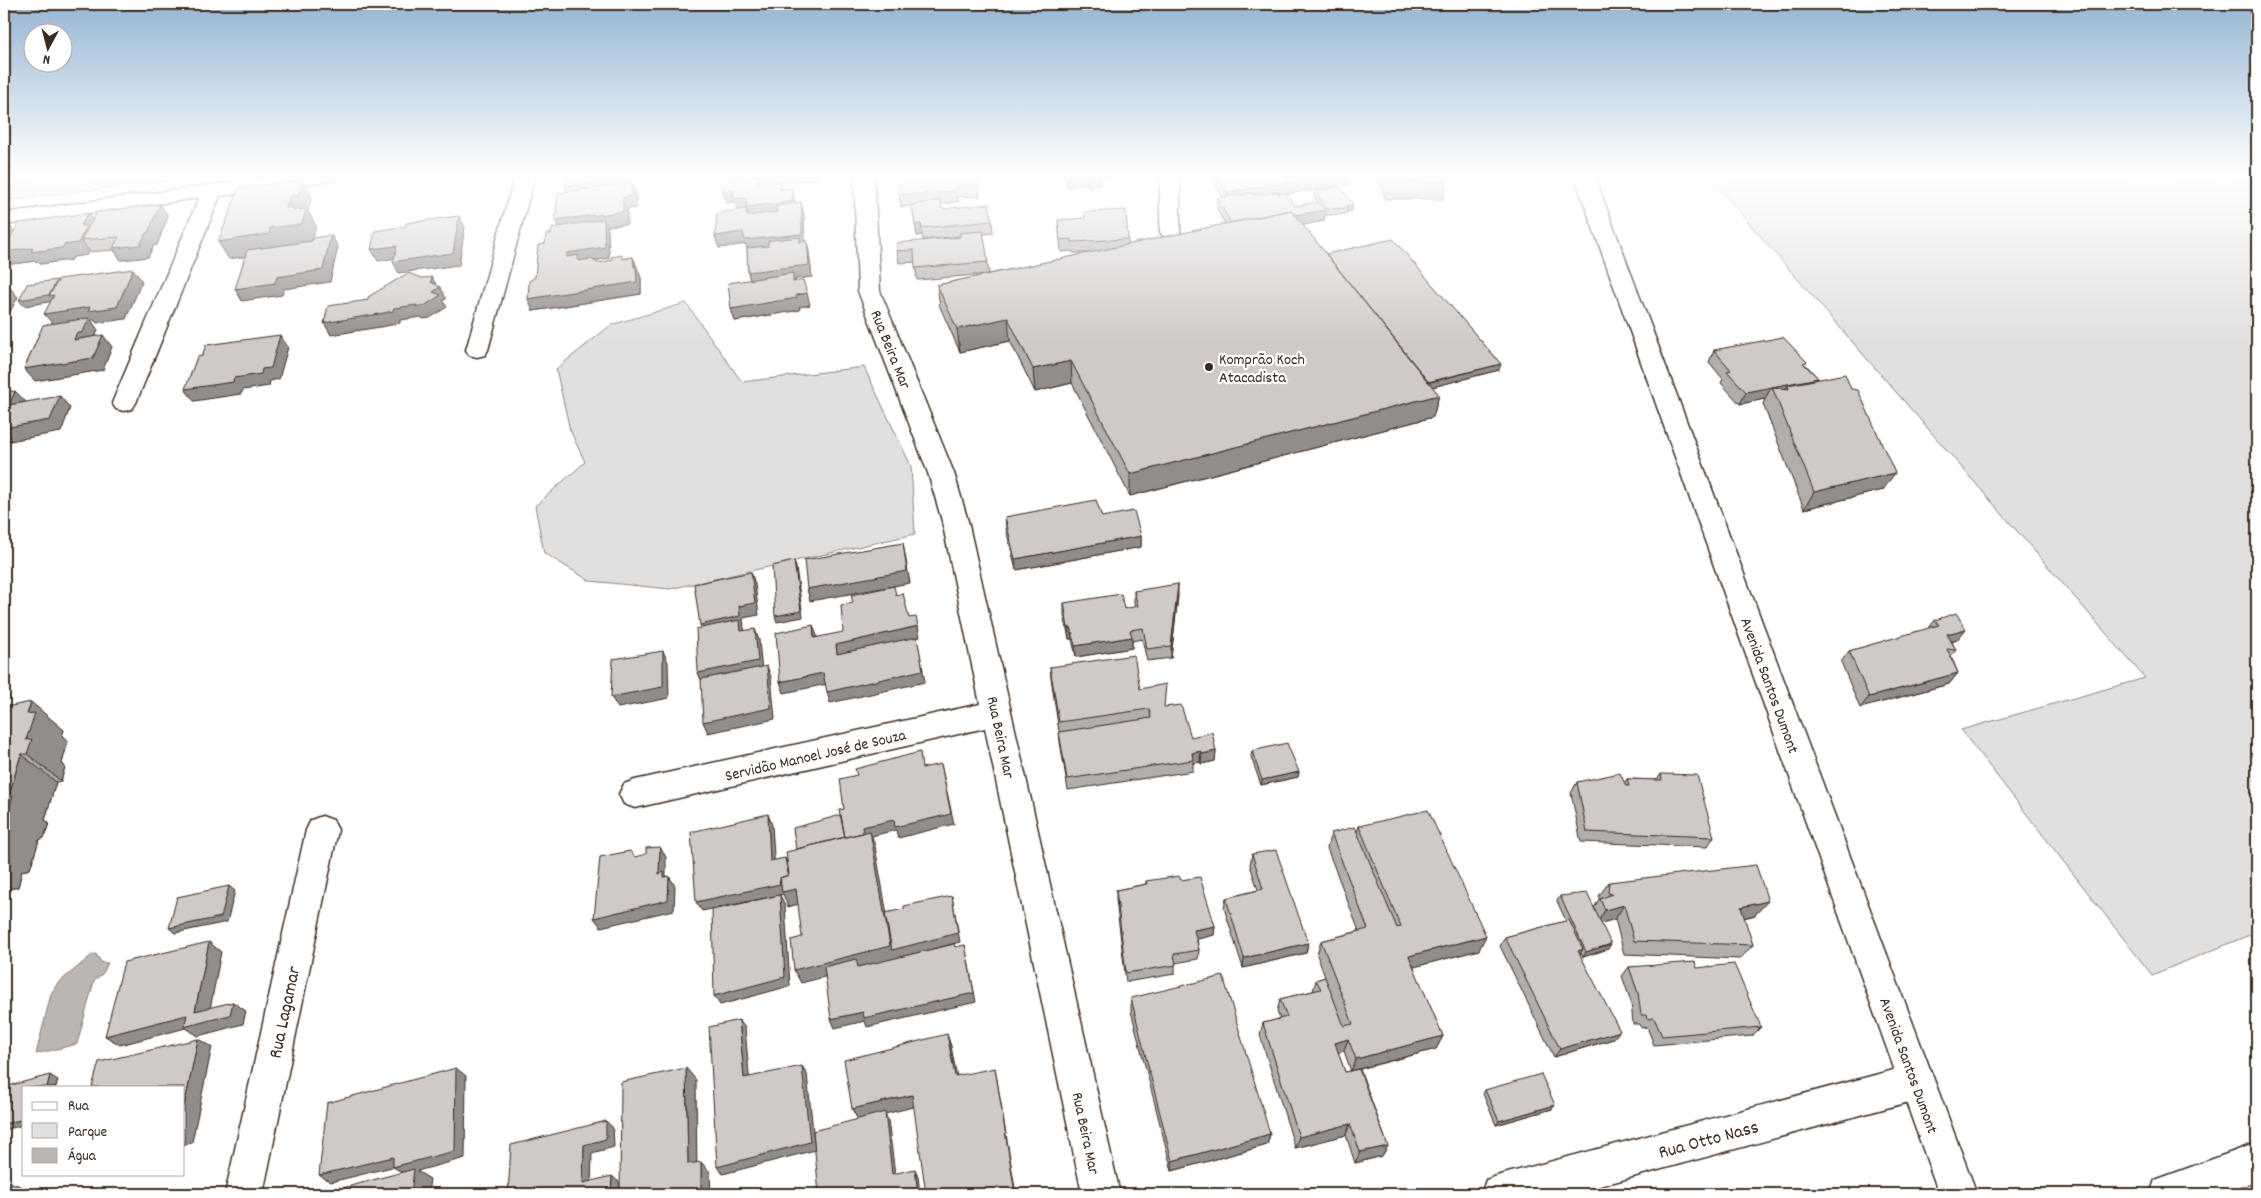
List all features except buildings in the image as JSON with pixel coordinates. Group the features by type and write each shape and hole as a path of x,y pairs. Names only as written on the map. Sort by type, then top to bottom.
{"street":[{"path":"124,403 195,231"},
{"path":"477,350 510,231"},
{"name":"Rua Beira Mar","path":"866,231 869,290 941,473 955,521 1101,1194"},
{"name":"Avenida Santos Dumont","path":"1604,231 1958,1194"},
{"name":"Servidão Manoel José de Souza","path":"635,794 996,713"},
{"name":"Rua Lagamar","path":"244,1194 322,830"},
{"name":"Rua Otto Nass","path":"1500,1194 1916,1082"},
{"path":"2169,1194 2257,1162"}],"green space":[{"path":"1756,231 2257,231 2257,932 2152,975 1961,730 2145,678"},
{"path":"686,303 742,382 864,367 911,466 915,534 670,589 590,581 544,553 535,506 585,462 570,430 556,369 611,325"}],"water":[{"path":"96,954 101,962 108,963 103,973 94,981 77,1044 36,1054 51,994 57,984 92,955"}],"place":[{"name":"Komprão Koch Atacadista","path":"1209,367"}]}
